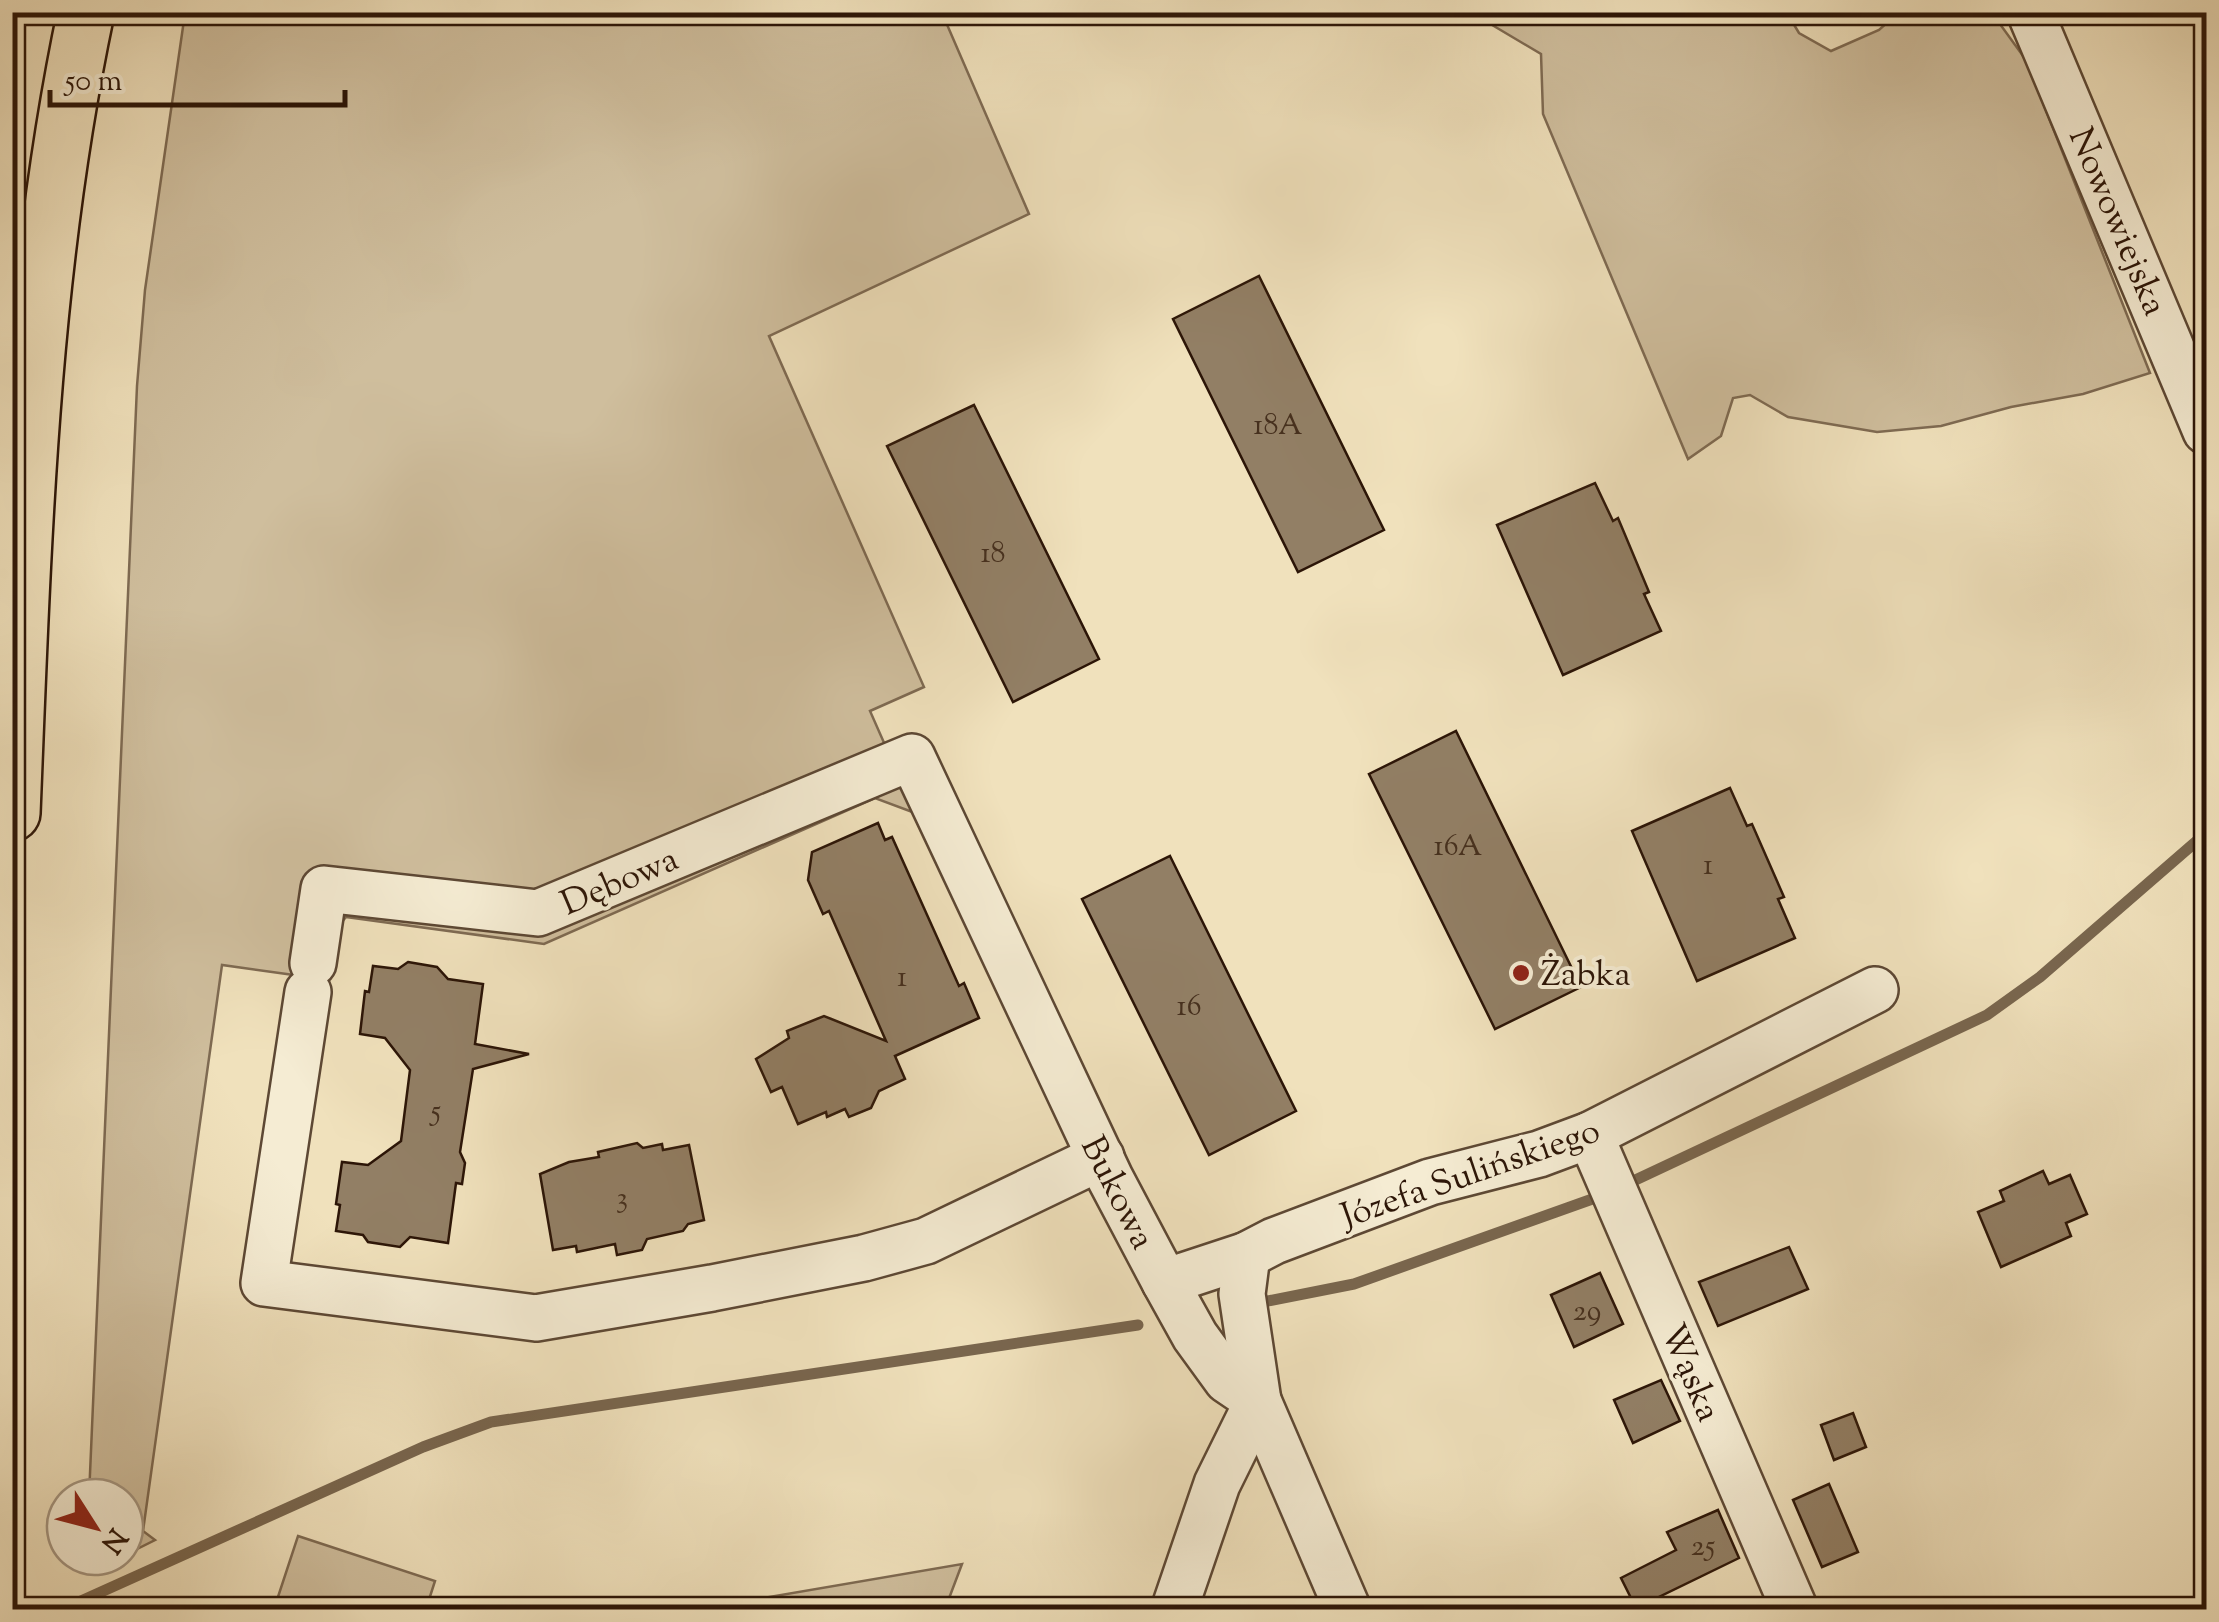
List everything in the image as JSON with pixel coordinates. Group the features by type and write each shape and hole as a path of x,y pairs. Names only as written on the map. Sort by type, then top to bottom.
{"main road":[{"path":"12,813 24,495 58,154 86,12"}],"street":[{"name":"Nowowiejska","path":"2030,12 2206,431"},
{"name":"Dębowa","path":"912,757 538,913 324,889 264,1284 536,1318 864,1258 926,1241 1101,1158"},
{"name":"Bukowa","path":"912,757 1101,1158 1165,1282 1195,1336 1227,1380 1258,1401 1348,1610"},
{"name":"Józefa Sulińskiego","path":"1165,1282 1248,1255 1274,1241 1430,1182 1539,1154 1590,1134 1875,990"},
{"name":"Wąska","path":"1590,1134 1795,1610"},
{"path":"1174,1610 1217,1484 1258,1401 1242,1294 1248,1255"}],"shaded area":[{"path":"185,13 942,13 1029,214 769,336 924,687 870,711 915,813 875,798 544,944 346,917 328,939 323,979 222,965 145,1517 145,1477 90,1477 137,386 145,290"},
{"path":"1472,13 1787,13 1799,33 1831,51 1879,30 1898,13 1992,13 2026,60 2150,373 2083,394 2011,407 1941,426 1877,432 1788,417 1750,395 1733,398 1721,436 1688,459 1543,114 1541,54"},
{"path":"298,1536 435,1581 426,1609 274,1609"},
{"path":"962,1564 945,1609 699,1609"}],"building":[{"path":"1259,276 1384,530 1298,572 1173,319"},
{"path":"974,405 1099,659 1013,702 887,446"},
{"path":"1595,483 1613,521 1618,518 1661,631 1563,675 1497,525"},
{"path":"1456,731 1581,987 1495,1029 1369,774"},
{"path":"1730,788 1747,826 1752,824 1784,897 1778,899 1795,938 1697,981 1632,831"},
{"path":"878,823 885,840 892,837 959,986 964,983 979,1018 895,1056 905,1079 879,1091 871,1108 849,1117 845,1109 827,1117 826,1112 798,1124 782,1087 771,1092 756,1059 789,1038 787,1031 824,1016 886,1041 829,911 823,914 808,880 812,852"},
{"path":"1170,856 1296,1111 1209,1155 1082,899"},
{"path":"408,962 437,967 448,979 483,984 475,1044 529,1054 473,1069 460,1152 465,1163 462,1184 456,1183 448,1243 410,1237 400,1247 336,1231 340,1205 336,1204 342,1162 368,1165 401,1141 410,1070 385,1038 360,1034 365,991 369,992 373,966 398,969"},
{"path":"637,1143 643,1148 662,1144 663,1150 689,1145 704,1220 688,1224 683,1231 647,1239 642,1250 617,1255 615,1244 577,1252 576,1246 553,1250 540,1174 569,1162 599,1157 598,1152"},
{"path":"2043,1171 2049,1184 2070,1175 2087,1214 2066,1223 2071,1236 2001,1267 1978,1212 2004,1201 2000,1191"},
{"path":"1789,1247 1808,1289 1718,1326 1699,1282"},
{"path":"1600,1273 1623,1324 1574,1347 1551,1295"},
{"path":"1661,1380 1680,1421 1633,1443 1614,1400"},
{"path":"1853,1413 1866,1447 1834,1460 1821,1425"},
{"path":"1829,1484 1858,1552 1822,1567 1793,1500"},
{"path":"1718,1510 1739,1558 1636,1608 1621,1578 1676,1550 1667,1532"}],"waterway":[{"path":"1629,1183 1987,1015 2040,977 2206,833"},
{"path":"1263,1302 1354,1284 1598,1197"},
{"path":"61,1610 423,1447 491,1422 1138,1325"}],"place":[{"name":"Żabka","path":"1521,973"}]}
